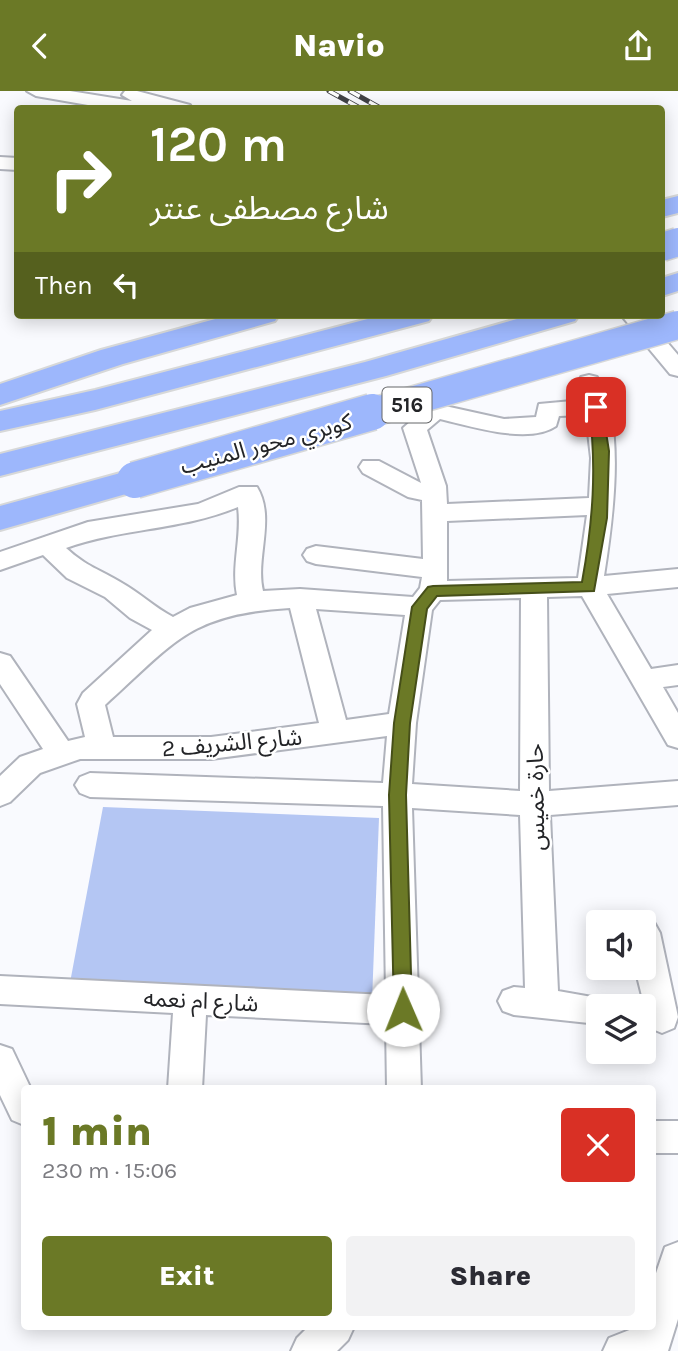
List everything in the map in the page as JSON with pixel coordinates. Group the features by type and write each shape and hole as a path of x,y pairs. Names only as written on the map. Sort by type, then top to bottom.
{"highway":[{"path":"0,395 78,367 250,319"},
{"path":"0,421 95,400 403,319"},
{"name":"كوبري محور المنيب","path":"0,465 375,369 550,319"},
{"name":"كوبري محور المنيب","path":"0,518 678,325"}],"street":[{"path":"36,91 123,105"},
{"path":"102,91 165,105"},
{"path":"635,319 678,369"},
{"path":"589,382 596,407 602,451 600,506 589,587 678,737"},
{"path":"404,1085 397,795 402,723 430,589 435,503 415,428 423,425 432,413 442,411 504,426 547,423 547,409 596,407"},
{"path":"371,467 435,503 600,506"},
{"path":"0,561 88,531 203,512 248,493 253,529 247,579 252,603"},
{"path":"47,544 76,572 114,590 139,611 172,629"},
{"path":"316,555 430,589"},
{"path":"97,748 100,732 91,704 93,701 172,629 203,613 282,597 430,589 534,590 678,578"},
{"name":"حارة خميس","path":"534,590 535,804 528,1002 586,1009"},
{"path":"300,598 335,732"},
{"path":"0,663 61,753"},
{"path":"643,680 678,675"},
{"name":"شارع الشريف 2","path":"0,794 11,780 30,765 61,753 97,748 211,748 402,723"},
{"path":"90,785 397,795 535,804 678,793"},
{"path":"653,980 661,1018"},
{"name":"شارع ام نعمه","path":"0,990 403,1010"},
{"path":"185,1085 190,1000"},
{"path":"0,1060 21,1104"},
{"path":"656,1137 678,1137"},
{"path":"656,1306 668,1274"},
{"path":"641,1347 647,1330"}],"shaded area":[{"path":"103,807 379,818 372,1001 69,988"}],"railway":[{"path":"329,91 354,105"},
{"path":"350,91 375,105"},
{"path":"665,249 678,255"}],"route":[{"path":"403,1010 397,795 402,723 419,607 433,591 589,587 600,518 602,451 596,407"}]}
